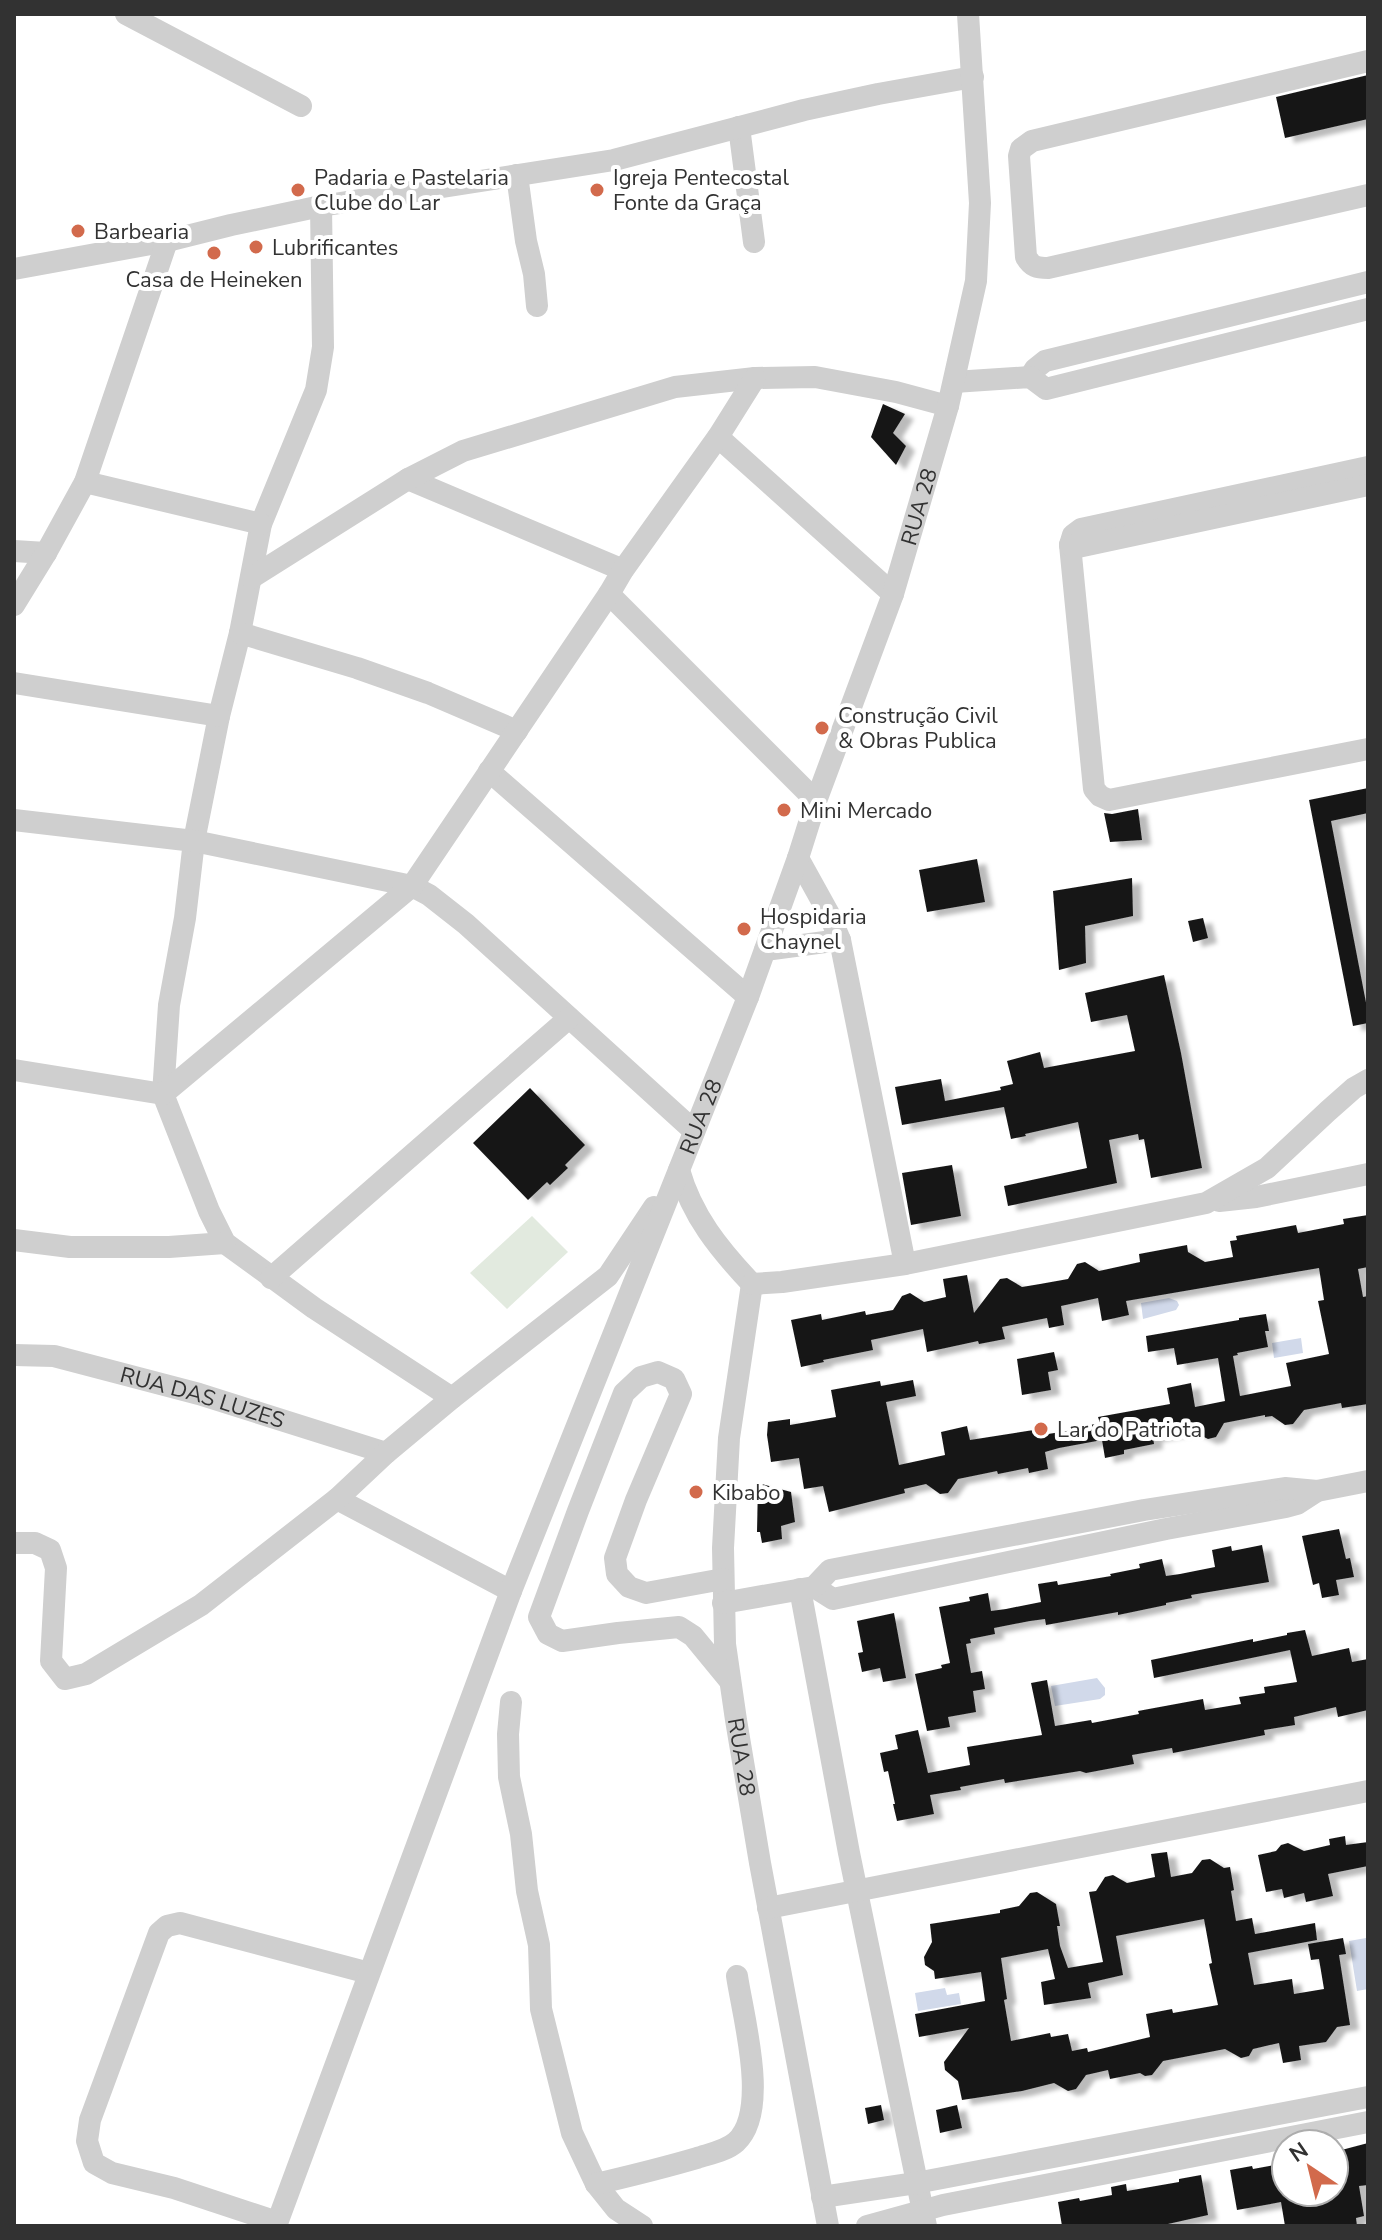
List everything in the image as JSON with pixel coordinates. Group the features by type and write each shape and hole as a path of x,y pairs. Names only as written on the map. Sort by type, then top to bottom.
{"street":[{"path":"126,14 301,106"},
{"name":"RUA 28","path":"828,2226 768,1908 730,1682 723,1603 724,1498 729,1438 752,1284 707,1232 694,1210 679,1170 748,997 893,594 954,382 976,281 980,203 968,14"},
{"path":"1368,61 1032,141 1026,144 1019,156 1026,257 1036,268 1048,268 1368,195"},
{"path":"14,269 167,241 321,206 614,160 878,94 973,77"},
{"path":"739,127 754,242"},
{"path":"517,175 537,306"},
{"path":"321,206 323,347 316,390 261,524 240,633 219,716 194,841 185,918 169,1005 163,1094 209,1211 225,1243 271,1278 452,1398"},
{"path":"14,605 85,482 167,241"},
{"path":"1030,377 1045,361 1368,282"},
{"path":"954,382 1030,377 1046,389 1368,309"},
{"path":"251,578 408,479 463,451 675,387 755,378 815,377 896,392 948,406"},
{"path":"14,1070 163,1094 412,886 755,378"},
{"path":"718,437 893,594"},
{"path":"1368,467 1269,497 1078,547 1070,545 1094,789 1100,796 1109,800 1368,749"},
{"path":"408,479 623,570"},
{"path":"85,482 261,524"},
{"path":"1269,497 1368,485"},
{"path":"14,551 46,553"},
{"path":"609,594 816,801"},
{"path":"240,633 428,693 517,731"},
{"path":"14,683 219,716"},
{"path":"489,771 748,997"},
{"path":"14,820 194,841 412,886 429,895 466,924 693,1130"},
{"path":"798,858 840,940 905,1264"},
{"path":"765,950 840,940"},
{"path":"271,1278 569,1018"},
{"path":"1206,1203 1257,1174 1354,1088 1368,1080"},
{"path":"1285,1150 1281,1166 1284,1176 1292,1184 1307,1187"},
{"path":"14,1543 35,1543 50,1550 56,1568 51,1661 65,1679 86,1674 201,1605 337,1499 452,1398 608,1276 679,1170"},
{"path":"369,1973 180,1923 167,1926 159,1933 90,2120 87,2141 94,2163 112,2173 174,2188 276,2224 511,1591 679,1170"},
{"path":"752,1284 905,1264 1206,1203 1256,1197 1368,1174"},
{"path":"14,1240 70,1247 169,1247 225,1243"},
{"name":"RUA DAS LUZES","path":"14,1355 54,1356 199,1394 386,1453"},
{"path":"723,1579 646,1593 629,1587 617,1574 615,1558 681,1394 674,1379 658,1372 641,1377 624,1393 539,1617 548,1634 562,1641 679,1627 693,1636 730,1682"},
{"path":"723,1603 807,1588 830,1570 1144,1510 1285,1488 1317,1491 1368,1481"},
{"path":"337,1499 511,1591"},
{"path":"807,1588 856,1891 924,2218"},
{"path":"511,1702 509,1777 539,1945 541,2009 572,2133 596,2184 619,2218 642,2226"},
{"path":"768,1908 1368,1791"},
{"path":"596,2184 717,2152 735,2143 748,2126 754,2084 737,1976"},
{"path":"822,2197 916,2183 1368,2097"},
{"path":"867,2226 924,2218 1368,2122"}],"shaded area":[{"path":"532,1216 568,1252 507,1309 470,1273"}],"water":[{"path":"1169,1298 1177,1301 1179,1305 1176,1310 1143,1319 1141,1303"},
{"path":"1301,1338 1303,1353 1274,1358 1272,1343"},
{"path":"1097,1678 1105,1688 1105,1695 1100,1699 1055,1706 1051,1686"},
{"path":"1366,1938 1368,1989 1357,1991 1349,1941"},
{"path":"945,1988 947,1995 959,1993 961,2004 918,2011 915,1993"}],"building":[{"path":"1368,75 1368,119 1285,138 1276,97"},
{"path":"883,404 905,414 893,433 906,446 896,465 871,437"},
{"path":"1368,788 1368,813 1331,821 1368,1013 1368,1023 1353,1026 1309,800"},
{"path":"1138,809 1142,840 1110,842 1104,813"},
{"path":"977,859 985,902 927,912 919,870"},
{"path":"1132,878 1133,916 1085,926 1086,963 1059,970 1053,891"},
{"path":"1203,918 1208,938 1193,942 1188,921"},
{"path":"1164,975 1202,1168 1151,1178 1144,1139 1139,1140 1138,1134 1109,1140 1117,1183 1008,1206 1004,1186 1087,1168 1078,1122 1011,1139 1004,1107 902,1125 895,1087 941,1079 945,1101 1001,1090 1000,1087 1013,1084 1007,1061 1040,1052 1044,1068 1135,1051 1127,1015 1091,1022 1085,993"},
{"path":"530,1088 585,1145 565,1165 568,1168 528,1200 473,1143"},
{"path":"952,1165 961,1216 911,1225 902,1173"},
{"path":"1368,1215 1368,1267 1358,1269 1363,1297 1368,1296 1368,1404 1342,1408 1341,1403 1304,1410 1293,1424 1285,1425 1265,1415 1224,1423 1216,1437 1208,1439 1190,1430 1153,1437 1154,1444 1124,1450 1124,1454 1105,1458 1102,1440 1059,1448 1045,1452 1048,1469 1029,1473 1028,1468 998,1474 997,1471 958,1479 948,1493 940,1494 926,1484 904,1489 905,1493 829,1512 823,1486 804,1489 799,1458 771,1462 768,1422 790,1419 790,1425 836,1417 831,1390 880,1381 881,1386 913,1380 916,1396 886,1402 899,1465 945,1455 941,1432 967,1426 970,1440 1040,1429 1042,1435 1085,1428 1100,1423 1098,1417 1170,1404 1167,1388 1191,1383 1195,1407 1225,1401 1218,1358 1177,1365 1174,1348 1148,1352 1146,1336 1266,1314 1268,1347 1233,1356 1240,1396 1291,1386 1286,1363 1329,1354 1318,1301 1324,1300 1319,1268 1126,1301 1129,1315 1102,1321 1098,1298 1061,1306 1064,1325 1049,1328 1047,1318 1002,1327 1005,1339 979,1344 978,1341 927,1352 923,1329 871,1340 873,1350 801,1367 791,1320 821,1314 822,1320 865,1311 866,1315 893,1310 902,1296 910,1293 924,1302 946,1297 943,1279 967,1275 974,1313 1000,1279 1007,1278 1022,1287 1068,1279 1077,1264 1085,1262 1099,1271 1140,1262 1139,1254 1187,1245 1188,1252 1205,1262 1233,1257 1230,1241 1237,1240 1236,1236 1296,1225 1298,1233 1344,1224 1343,1219"},
{"path":"1054,1352 1058,1370 1048,1372 1051,1390 1022,1395 1017,1359"},
{"path":"758,1483 791,1492 795,1522 781,1526 782,1539 762,1543 760,1532 757,1532"},
{"path":"1339,1529 1354,1577 1336,1580 1339,1595 1322,1598 1319,1583 1313,1585 1302,1536"},
{"path":"1262,1545 1269,1582 1191,1595 1192,1598 1118,1615 1118,1612 1046,1625 1045,1619 1030,1621 994,1628 995,1634 970,1639 971,1643 966,1644 971,1673 982,1671 985,1689 973,1691 976,1712 948,1717 950,1727 927,1731 915,1674 950,1663 939,1607 970,1601 969,1597 988,1593 991,1611 1006,1609 1041,1602 1038,1584 1057,1581 1058,1585 1111,1576 1140,1568 1139,1564 1162,1559 1166,1576 1180,1574 1215,1567 1212,1550 1231,1546 1232,1551"},
{"path":"894,1613 906,1678 883,1682 880,1668 862,1672 858,1653 863,1652 857,1621"},
{"path":"1305,1630 1312,1656 1349,1648 1352,1662 1368,1659 1368,1710 1338,1717 1336,1707 1294,1717 1295,1725 1264,1730 1265,1735 1173,1753 1172,1748 1132,1755 1134,1764 1086,1773 1080,1771 1005,1783 1004,1779 960,1787 961,1790 930,1795 934,1814 897,1821 888,1771 884,1772 880,1753 898,1749 895,1735 918,1730 928,1773 970,1765 967,1747 1042,1735 1031,1683 1047,1680 1055,1726 1091,1720 1092,1723 1203,1699 1205,1710 1241,1704 1239,1697 1265,1693 1264,1687 1297,1682 1290,1650 1154,1678 1151,1660"},
{"path":"1345,1836 1346,1845 1368,1842 1368,1866 1328,1874 1333,1896 1306,1902 1304,1893 1284,1898 1282,1889 1266,1892 1258,1855 1276,1851 1288,1843 1304,1851 1330,1845 1329,1839"},
{"path":"1167,1852 1171,1877 1192,1873 1202,1860 1210,1859 1224,1868 1230,1867 1236,1921 1252,1918 1255,1934 1315,1923 1317,1940 1248,1953 1254,1985 1292,1979 1294,1994 1324,1989 1319,1959 1311,1960 1308,1944 1343,1938 1346,1954 1339,1955 1350,2025 1337,2027 1326,2042 1299,2046 1301,2060 1283,2063 1279,2043 1253,2049 1249,2056 1241,2058 1225,2049 1163,2061 1152,2075 1140,2073 1110,2079 1108,2070 1086,2075 1076,2089 1068,2091 1054,2083 962,2100 958,2081 945,2070 944,2062 969,2028 919,2037 915,2014 985,2001 981,1972 935,1979 934,1971 925,1965 924,1957 932,1942 930,1924 1000,1913 1000,1910 1019,1906 1030,1893 1037,1892 1056,1904 1060,1946 1068,1968 1103,1962 1089,1892 1096,1891 1105,1877 1113,1875 1127,1883 1155,1877 1151,1854","holes":["1204,1919 1212,1963 1209,1964 1218,2005 1146,2014 1150,2037 1088,2052 1087,2048 1072,2051 1068,2034 1051,2037 1050,2033 1011,2041 1001,1958 1048,1949 1055,1979 1041,1982 1044,2005 1091,1998 1088,1983 1123,1975 1116,1936"]},
{"path":"881,2105 884,2120 868,2124 865,2108"},
{"path":"957,2105 962,2128 940,2133 936,2110"},
{"path":"1368,2143 1368,2185 1359,2186 1364,2216 1356,2218 1357,2226 1285,2226 1282,2208 1350,2208 1350,2148"},
{"path":"1252,2166 1253,2169 1270,2166 1270,2204 1237,2210 1230,2170"},
{"path":"1201,2175 1208,2215 1159,2226 1062,2226 1058,2202 1112,2195 1111,2187 1126,2184 1127,2191"}],"place":[{"name":"Padaria e Pastelaria Clube do Lar","path":"298,190"},
{"name":"Igreja Pentecostal Fonte da Graça","path":"597,190"},
{"name":"Barbearia","path":"78,231"},
{"name":"Lubrificantes","path":"256,247"},
{"name":"Casa de Heineken","path":"214,253"},
{"name":"Construção Civil & Obras Publica","path":"822,728"},
{"name":"Mini Mercado","path":"784,810"},
{"name":"Hospidaria Chaynel","path":"744,929"},
{"name":"Lar do Patriota","path":"1041,1429"},
{"name":"Kibabo","path":"696,1492"}]}
